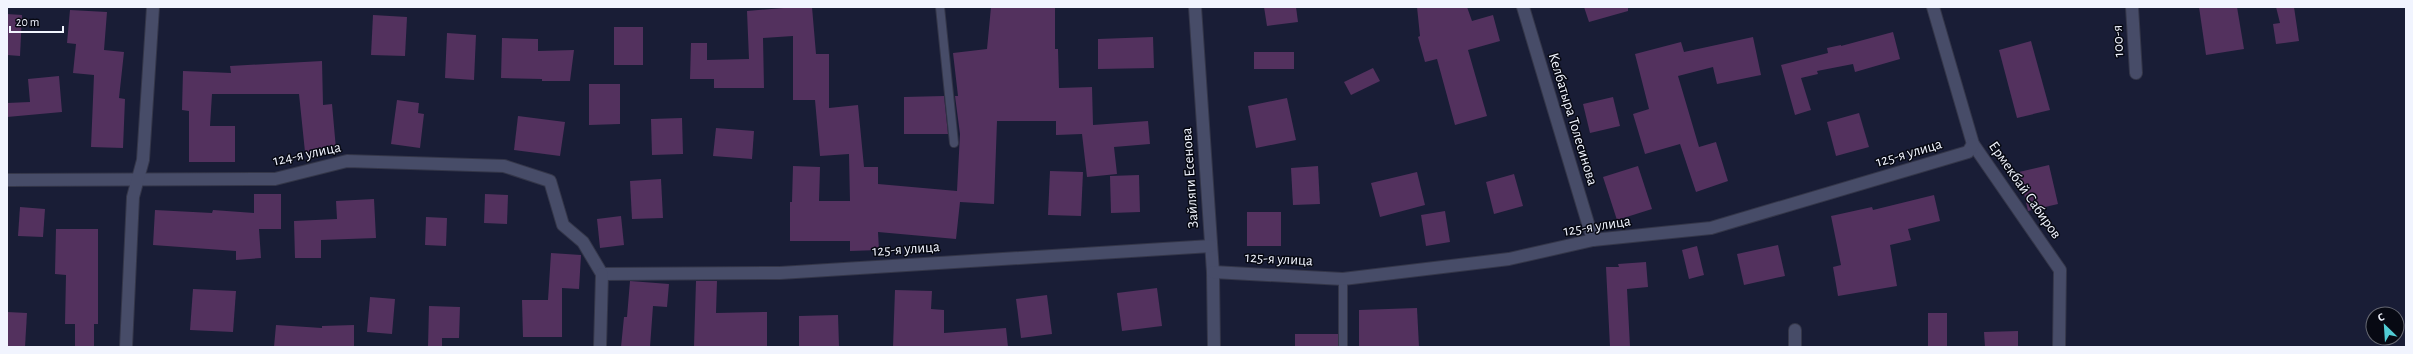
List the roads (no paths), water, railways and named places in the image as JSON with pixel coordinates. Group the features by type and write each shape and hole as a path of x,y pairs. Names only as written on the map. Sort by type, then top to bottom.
{"street":[{"path":"126,347 133,197 143,160 153,7"},
{"name":"Зайляги Есенова","path":"1195,7 1211,246 1214,347"},
{"name":"Келбатыра Толесинова","path":"1523,7 1593,240"},
{"name":"Ермекбай Сабиров","path":"1933,7 1973,144 2060,270 2059,347"},
{"name":"100-я","path":"2132,7 2136,73"},
{"name":"125-я улица","path":"1212,272 1344,279 1509,259 1593,240 1711,228 1968,152 1973,144"},
{"name":"124-я улица","path":"7,180 274,178 347,161 504,166 550,181 563,224 583,242 602,274"},
{"name":"125-я улица","path":"602,274 780,273 1211,246"},
{"path":"600,347 602,274"},
{"path":"1795,330 1795,347"}],"lane":[{"path":"940,7 954,143"},
{"path":"1343,347 1344,279"}]}
